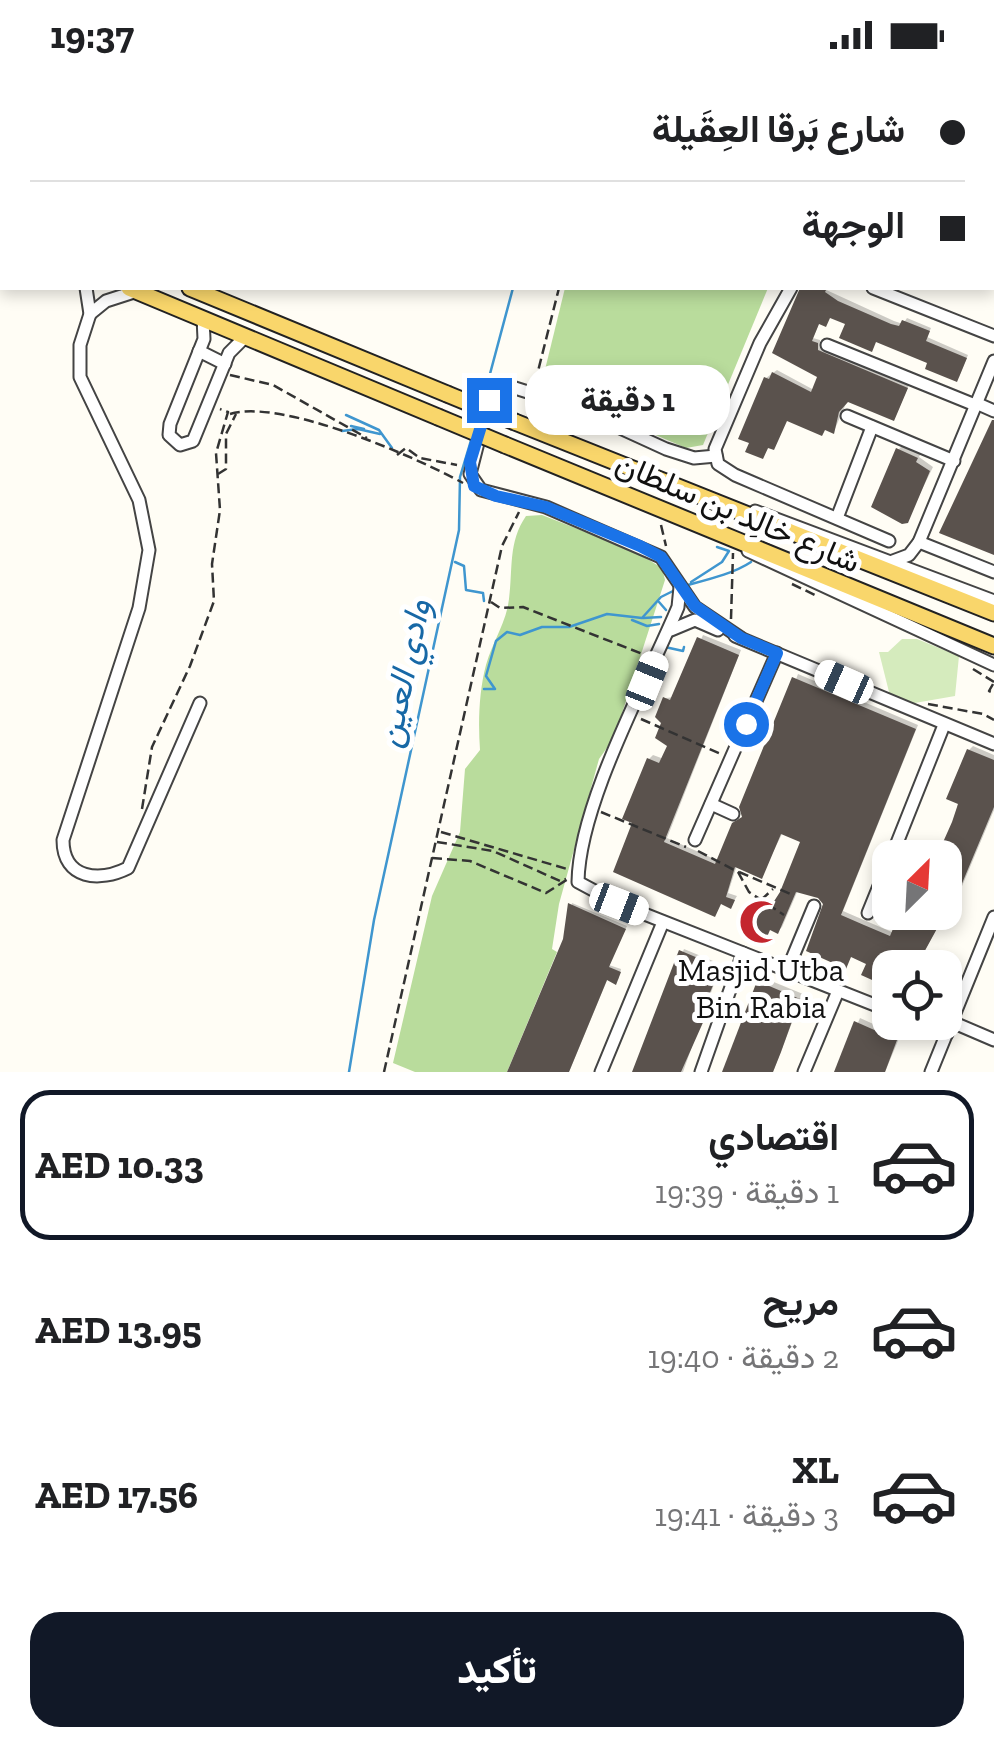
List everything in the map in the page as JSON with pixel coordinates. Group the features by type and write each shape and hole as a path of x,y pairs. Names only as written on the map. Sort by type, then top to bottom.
{"main road":[{"name":"شارع خالِد بن سلطان","path":"135,290 994,646"},
{"name":"شارع خالِد بن سلطان","path":"224,294 447,394 994,614"}],"street":[{"path":"86,290 90,314 80,345 80,377 139,500 148,550 139,608 65,830 63,850 80,873 108,878 128,868 200,703"},
{"path":"90,314 106,300 131,290"},
{"path":"716,456 760,343 790,290"},
{"path":"878,290 994,336"},
{"path":"203,318 204,340 170,424 169,435 174,443 193,441 223,369 246,336"},
{"path":"827,345 994,411"},
{"path":"199,352 223,369"},
{"path":"892,561 908,555 919,542 994,361"},
{"path":"716,456 694,458 666,450 572,406 515,388 499,392 489,400 470,462 474,486 496,496 546,507 661,557 680,587 705,614 741,638"},
{"path":"847,416 954,461"},
{"path":"838,518 872,427"},
{"path":"716,456 735,475 889,541"},
{"path":"732,506 994,599"},
{"path":"718,533 770,564 994,665"},
{"path":"919,542 994,572"},
{"path":"919,542 922,572"},
{"path":"680,587 674,618 595,809 574,874 578,882 619,904 872,1004"},
{"path":"674,618 687,610 705,614"},
{"path":"666,636 678,625 695,620 994,744"},
{"path":"696,840 777,653"},
{"path":"897,840 944,725"},
{"path":"712,804 733,814"},
{"path":"868,913 872,903"},
{"path":"787,971 814,906"},
{"path":"962,996 994,917"},
{"path":"601,1072 663,922"},
{"path":"701,1072 743,953"},
{"path":"804,1072 838,990"},
{"path":"962,1031 994,1040"},
{"path":"934,1070 945,1040"}],"path":[{"path":"535,384 558,290"},
{"path":"223,369 273,385 396,456 457,465"},
{"path":"209,404 227,414 240,411 352,430 372,441"},
{"path":"217,475 226,469 229,424 240,411"},
{"path":"145,828 142,805 152,747 190,666 214,601 212,564 220,510 216,454 227,414"},
{"path":"221,441 225,453"},
{"path":"420,458 474,486"},
{"path":"384,1072 508,526 518,512 546,507"},
{"path":"659,518 666,550"},
{"path":"733,549 728,609 741,638"},
{"path":"490,602 502,608"},
{"path":"489,608 523,607 656,659"},
{"path":"983,677 994,682 989,691 994,693"},
{"path":"923,703 983,714 994,720"},
{"path":"632,716 731,759"},
{"path":"595,809 793,895"},
{"path":"438,832 574,874"},
{"path":"436,842 468,844 560,881 574,874"},
{"path":"432,858 470,861 546,893 574,874"},
{"path":"738,872 758,900 784,915"},
{"path":"758,900 774,888"}],"green space":[{"path":"565,290 767,290 703,445 686,448 541,386"},
{"path":"542,515 634,551 662,568 665,580 614,738 599,759 559,904 552,949 557,952 507,1072 415,1072 393,1063 432,896 460,832 465,769 480,750 482,685 508,607 516,536 526,516"},
{"path":"902,639 917,639 959,656 955,696 909,704 890,696 879,652 888,652"}],"building":[{"path":"799,290 826,290 838,301 891,324 899,326 902,320 930,331 926,341 967,358 957,382 925,369 927,363 876,342 872,352 839,338 845,324 830,318 826,327 819,324 812,341 818,343 818,350 908,388 894,421 848,402 839,412 834,434 825,430 822,436 787,421 774,450 768,448 763,459 745,452 749,443 738,439 764,377 769,379 772,372 811,392 817,377 772,353"},
{"path":"994,420 994,555 939,533"},
{"path":"896,448 918,458 916,462 930,471 908,523 902,524 871,507"},
{"path":"697,637 739,655 664,842 715,864 732,823 742,817 739,807 792,677 916,729 841,915 890,936 892,930 936,930 925,950 872,950 872,980 861,975 866,964 851,957 846,969 806,951 823,904 818,898 796,892 778,934 770,930 767,937 745,928 756,904 769,909 780,892 800,842 781,834 762,879 735,867 726,897 735,900 731,909 721,904 715,917 613,872 632,823 622,819 647,758 659,763 667,746 655,738 661,723 655,717 663,697 670,700"},
{"path":"967,749 994,760 994,807 962,883 962,840 944,840 958,804 946,799"},
{"path":"568,903 626,929 609,967 621,972 616,985 607,980 569,1072 507,1072 563,939"},
{"path":"679,950 712,964 711,973 717,976 700,1016 705,1018 681,1072 632,1072"},
{"path":"757,981 800,999 781,1052 773,1072 722,1072"},
{"path":"854,1021 872,1029 872,1040 897,1040 885,1072 834,1072"}],"waterway":[{"name":"وادي العين","path":"483,400 512,290"},
{"path":"346,415 379,430 392,448"},
{"path":"351,426 364,429"},
{"path":"342,431 358,429 380,434"},
{"name":"وادي العين","path":"349,1072 374,920 459,530 460,477 472,437"},
{"path":"691,582 722,562 729,551 717,547"},
{"path":"455,562 464,566 466,590 483,593 484,601"},
{"path":"684,586 751,562"},
{"path":"484,689 495,689 486,676 496,641 507,632 520,635 542,627 569,627 607,614 642,618 661,597 677,589"},
{"path":"659,602 666,610"},
{"path":"643,618 661,617"},
{"path":"632,620 647,626 659,624"},
{"path":"665,647 683,651 684,647"}],"place":[{"name":"Masjid Utba Bin Rabia","path":"761,922"}],"route":[{"path":"489,400 470,462 474,486 496,496 546,507 661,557 695,606 741,638 777,653 746,724"}]}
